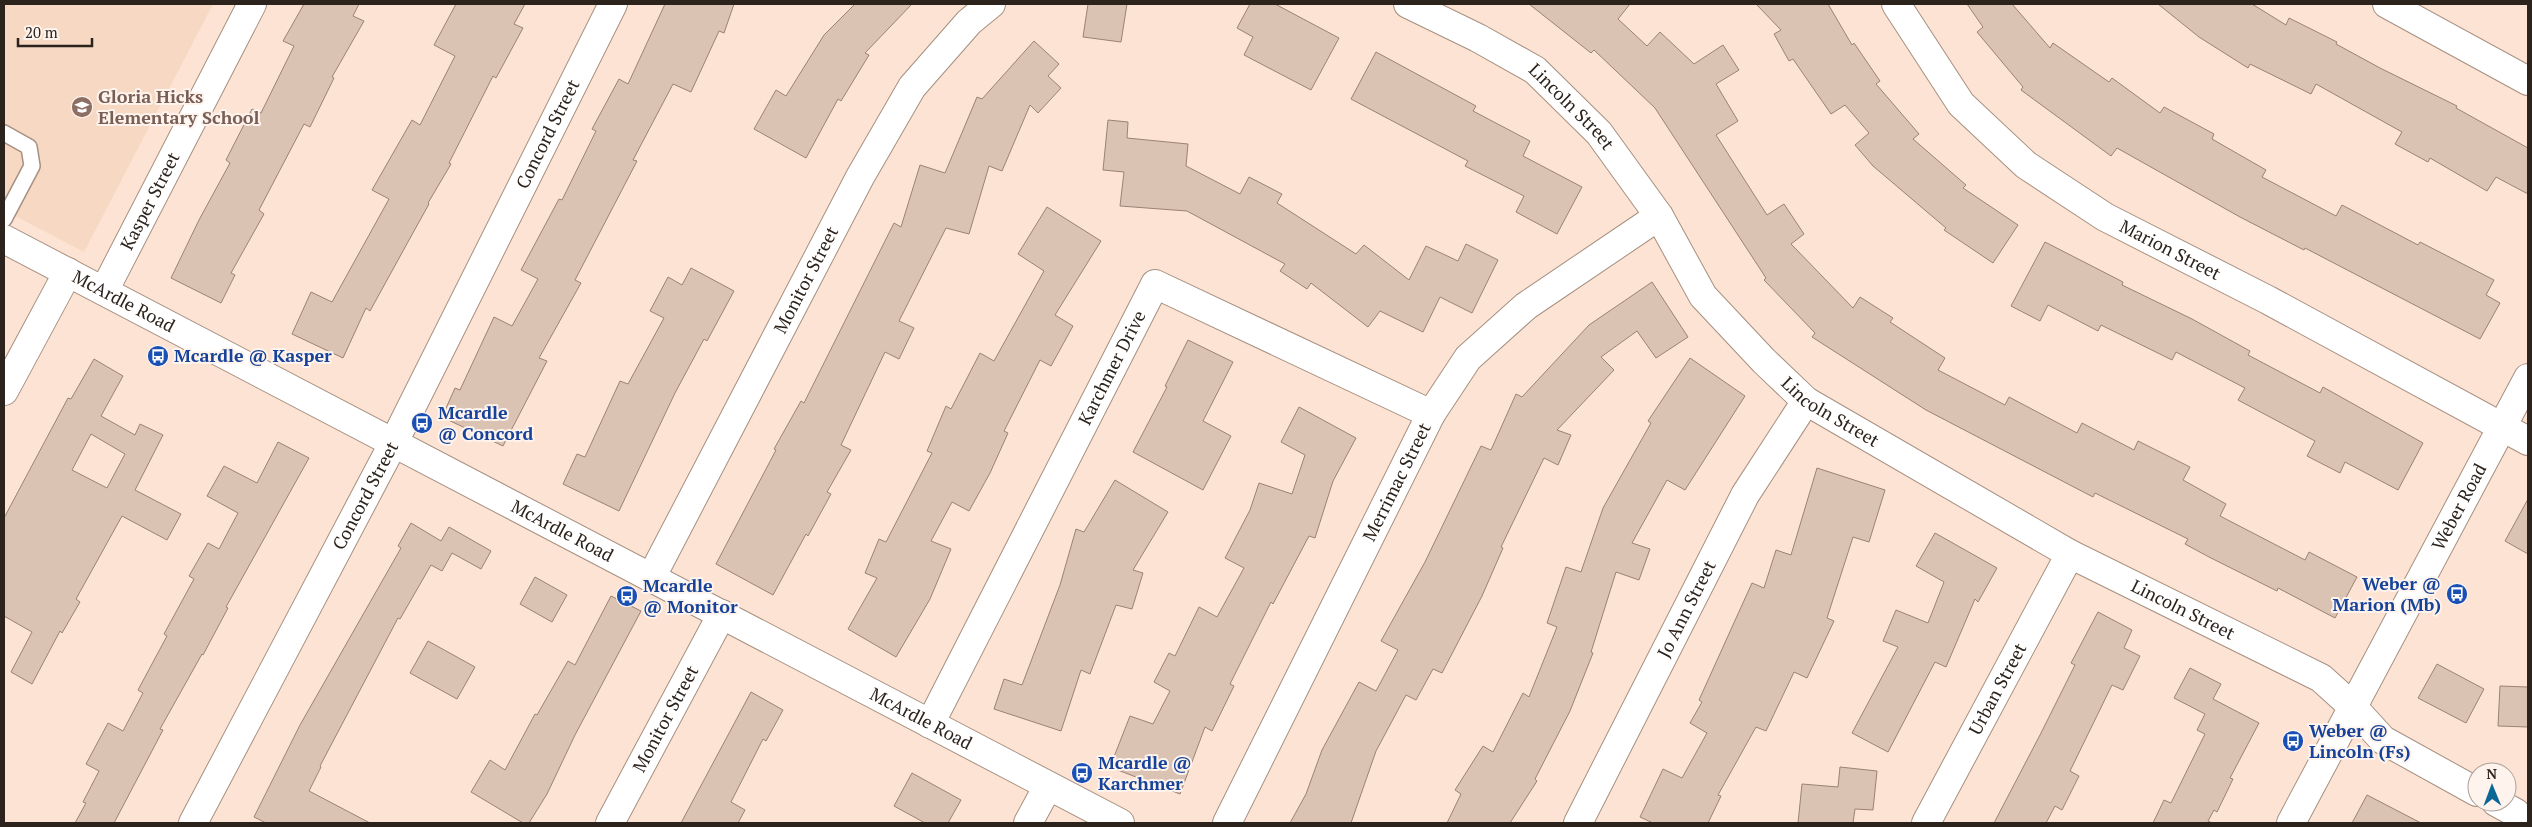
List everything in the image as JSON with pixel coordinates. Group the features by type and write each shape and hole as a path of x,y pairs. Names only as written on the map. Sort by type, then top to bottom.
{"street":[{"name":"Kasper Street","path":"104,291 252,4"},
{"name":"Concord Street","path":"193,823 394,442 613,4"},
{"name":"Monitor Street","path":"651,578 860,177 912,87 969,22 991,4"},
{"name":"Lincoln Street","path":"1408,4 1478,38 1535,70 1599,134 1659,216 1703,296 1764,361 1806,401 2070,554 2321,678 2352,706 2383,740 2467,786"},
{"name":"Marion Street","path":"1896,4 1961,104 2026,165 2105,217 2268,300 2528,441"},
{"path":"2387,4 2528,81"},
{"name":"Merrimac Street","path":"1227,823 1431,414 1468,358 1526,306 1659,216"},
{"name":"McArdle Road","path":"4,239 1120,823"},
{"path":"4,391 68,272"},
{"name":"Karchmer Drive","path":"930,724 1154,284 1431,414"},
{"name":"Weber Road","path":"2291,823 2528,378"},
{"name":"Jo Ann Street","path":"1578,823 1745,495 1806,401"},
{"name":"Urban Street","path":"1926,823 2070,554"},
{"name":"Monitor Street","path":"610,823 722,614"},
{"path":"1028,823 1048,786"}],"lane":[{"path":"4,133 29,146 32,166 4,219"}],"shaded area":[{"name":"Gloria Hicks Elementary School","path":"4,4 213,4 84,252 4,210"}],"building":[{"path":"304,4 359,4 353,16 364,21 332,77 334,78 310,127 304,124 259,210 264,214 231,273 235,275 221,303 171,278 199,220 230,163 226,160 252,109 261,113 294,46 283,41"},
{"path":"456,4 525,4 514,24 523,28 496,78 493,76 449,163 451,164 370,311 366,308 343,358 292,334 311,292 332,302 389,199 372,190 412,120 420,125 455,56 434,45"},
{"path":"665,4 734,4 724,33 719,31 691,92 673,84 633,160 637,161 575,280 581,283 539,358 547,361 503,446 442,417 455,388 460,390 494,317 512,326 538,279 521,270 559,199 562,200 596,131 592,129 619,79 628,84"},
{"path":"855,4 912,4 865,53 869,55 841,101 838,99 806,158 754,129 776,90 786,96 824,35"},
{"path":"1088,4 1127,4 1121,42 1083,37"},
{"path":"1250,4 1275,4 1339,38 1311,90 1244,55 1253,37 1237,28"},
{"path":"1529,4 1630,4 1618,19 1647,46 1660,32 1694,64 1723,45 1739,70 1716,84 1738,121 1716,135 1767,215 1784,204 1804,234 1791,244 1853,308 1860,297 1893,318 1890,322 1945,358 1938,370 2005,405 2009,397 2077,433 2082,423 2134,450 2138,441 2190,467 2183,480 2226,504 2220,516 2305,560 2309,552 2357,577 2335,618 2278,588 2277,591 2209,557 2185,544 2188,539 2095,493 2093,497 1926,410 1812,337 1815,333 1764,280 1766,278 1655,108 1594,50 1591,53"},
{"path":"1756,4 1828,4 1852,45 1854,43 1880,81 1876,84 1919,134 1913,139 1966,185 1963,188 2018,225 1993,263 1944,230 1946,228 1873,166 1855,145 1869,133 1845,105 1831,114 1793,59 1789,61 1774,34 1781,30"},
{"path":"1967,4 2012,4 2050,48 2053,43 2109,82 2112,78 2160,113 2164,107 2214,134 2212,139 2266,170 2262,177 2336,216 2342,205 2418,245 2420,242 2494,280 2486,295 2500,303 2480,339 2305,248 2304,250 2240,217 2117,148 2111,156 2021,90 2023,87 1977,32 1983,27"},
{"path":"2158,4 2252,4 2286,25 2289,18 2337,42 2336,44 2380,68 2457,106 2456,108 2528,148 2528,194 2496,177 2487,191 2430,158 2428,162 2395,144 2402,132 2316,84 2311,94 2250,64 2248,68 2199,37"},
{"path":"1034,41 1059,64 1048,76 1061,88 1038,113 1030,105 1002,171 989,166 969,234 946,228 899,321 914,328 899,359 885,352 841,445 851,450 827,492 831,494 808,536 806,534 773,595 716,564 776,450 774,449 801,401 804,403 894,223 901,227 920,165 945,173 977,97 982,99"},
{"path":"1376,52 1476,106 1473,111 1530,141 1523,156 1582,187 1557,234 1516,212 1524,196 1465,166 1468,161 1351,99"},
{"path":"1108,120 1128,122 1127,138 1188,144 1186,166 1240,194 1249,177 1282,194 1277,203 1356,254 1364,245 1409,280 1426,246 1458,261 1466,244 1498,260 1472,313 1440,297 1423,332 1380,311 1368,327 1311,283 1307,289 1280,271 1285,264 1187,211 1120,206 1124,172 1103,170"},
{"path":"1047,207 1101,241 1055,315 1073,326 1051,366 1040,360 1004,431 1008,433 990,473 969,511 952,502 931,541 951,549 930,599 896,657 848,629 877,578 865,573 879,539 886,542 932,453 927,451 946,406 951,409 980,353 994,361 1044,271 1018,254"},
{"path":"2045,242 2123,282 2122,285 2192,319 2250,351 2248,355 2320,393 2323,387 2423,443 2398,490 2345,462 2340,473 2307,456 2315,441 2238,400 2245,388 2176,352 2172,360 2101,325 2098,331 2048,305 2040,321 2011,306"},
{"path":"691,268 734,291 707,341 704,339 675,393 619,511 563,484 577,454 585,457 620,381 628,384 664,318 650,311 668,277 682,285"},
{"path":"1652,282 1688,337 1656,358 1637,331 1601,357 1614,370 1557,430 1571,435 1558,465 1544,458 1501,547 1503,548 1482,596 1442,673 1433,669 1416,700 1406,695 1376,751 1351,823 1290,823 1306,794 1322,750 1359,682 1376,691 1398,650 1381,641 1425,562 1481,446 1491,450 1516,394 1522,397 1589,325"},
{"path":"1188,340 1233,362 1203,421 1231,436 1203,490 1133,452 1167,387 1165,386"},
{"path":"1690,358 1745,396 1685,490 1667,480 1632,543 1650,549 1639,580 1616,572 1591,652 1593,653 1570,711 1535,779 1537,781 1510,823 1447,823 1461,794 1455,790 1483,746 1493,752 1523,693 1529,697 1557,627 1547,623 1566,567 1581,572 1603,508 1651,423 1648,421"},
{"path":"94,359 123,376 101,416 135,435 140,424 163,435 135,490 181,514 167,540 122,516 76,599 80,602 62,633 60,631 32,684 11,672 32,632 4,616 4,518 68,398 71,399","holes":["91,434 125,454 107,488 72,470"]},
{"path":"1299,407 1356,438 1333,481 1315,538 1309,536 1273,604 1271,602 1230,684 1234,686 1212,731 1205,727 1180,794 1110,767 1130,716 1153,724 1170,691 1154,682 1169,653 1175,656 1199,607 1217,617 1244,568 1225,558 1250,510 1259,483 1292,494 1305,455 1281,442"},
{"path":"278,442 309,458 226,607 228,608 203,655 160,729 163,730 114,823 75,823 86,803 83,802 99,771 86,764 108,723 123,731 143,693 138,690 167,636 164,634 194,579 189,576 208,543 219,549 238,513 207,496 224,466 257,483"},
{"path":"1817,468 1885,490 1869,542 1853,537 1827,618 1834,621 1807,678 1794,672 1766,731 1756,727 1718,795 1721,796 1708,823 1653,823 1640,817 1663,769 1682,778 1707,733 1690,723 1702,702 1699,700 1752,583 1764,588 1776,550 1791,555"},
{"path":"1115,480 1168,512 1133,570 1143,573 1132,609 1116,605 1090,674 1081,670 1061,731 994,709 1004,679 1022,685 1060,585 1076,529 1084,532"},
{"path":"2528,499 2528,554 2505,541"},
{"path":"411,523 441,541 449,527 491,551 481,569 452,553 442,571 431,565 400,619 398,618 320,766 309,791 370,823 266,823 254,817 300,725 401,548 398,546"},
{"path":"1935,533 1997,568 1978,602 1975,599 1946,667 1935,662 1888,752 1852,733 1898,647 1883,641 1896,610 1928,623 1944,582 1916,566"},
{"path":"535,577 567,595 552,622 520,604"},
{"path":"611,596 641,611 575,735 547,794 529,823 523,823 471,792 490,760 505,770 535,714 537,715 568,661 575,665"},
{"path":"2098,612 2132,630 2124,648 2140,656 2123,690 2112,685 2070,771 2079,776 2062,810 2055,806 2046,823 1994,823 2075,665 2071,663"},
{"path":"428,641 475,667 457,699 410,673"},
{"path":"2437,664 2484,689 2466,723 2418,698"},
{"path":"2190,668 2221,684 2213,699 2259,723 2230,778 2233,779 2217,812 2214,810 2208,821 2212,823 2153,823 2164,800 2171,803 2205,734 2197,730 2205,714 2174,698"},
{"path":"2500,686 2528,687 2528,727 2498,726"},
{"path":"751,692 783,710 766,741 763,739 731,802 745,810 738,823 681,823"},
{"path":"1840,767 1877,771 1873,810 1855,809 1853,823 1798,823 1802,784 1838,787"},
{"path":"912,773 961,800 948,823 925,823 894,806"},
{"path":"2367,795 2421,823 2352,823"}],"place":[{"name":"Gloria Hicks Elementary School","path":"82,107"},
{"name":"Mcardle @ Kasper","path":"158,356"},
{"name":"Mcardle @ Concord","path":"422,423"},
{"name":"Weber @ Marion (Mb)","path":"2457,594"},
{"name":"Mcardle @ Monitor","path":"627,596"},
{"name":"Weber @ Lincoln (Fs)","path":"2293,741"},
{"name":"Mcardle @ Karchmer","path":"1082,773"}]}
